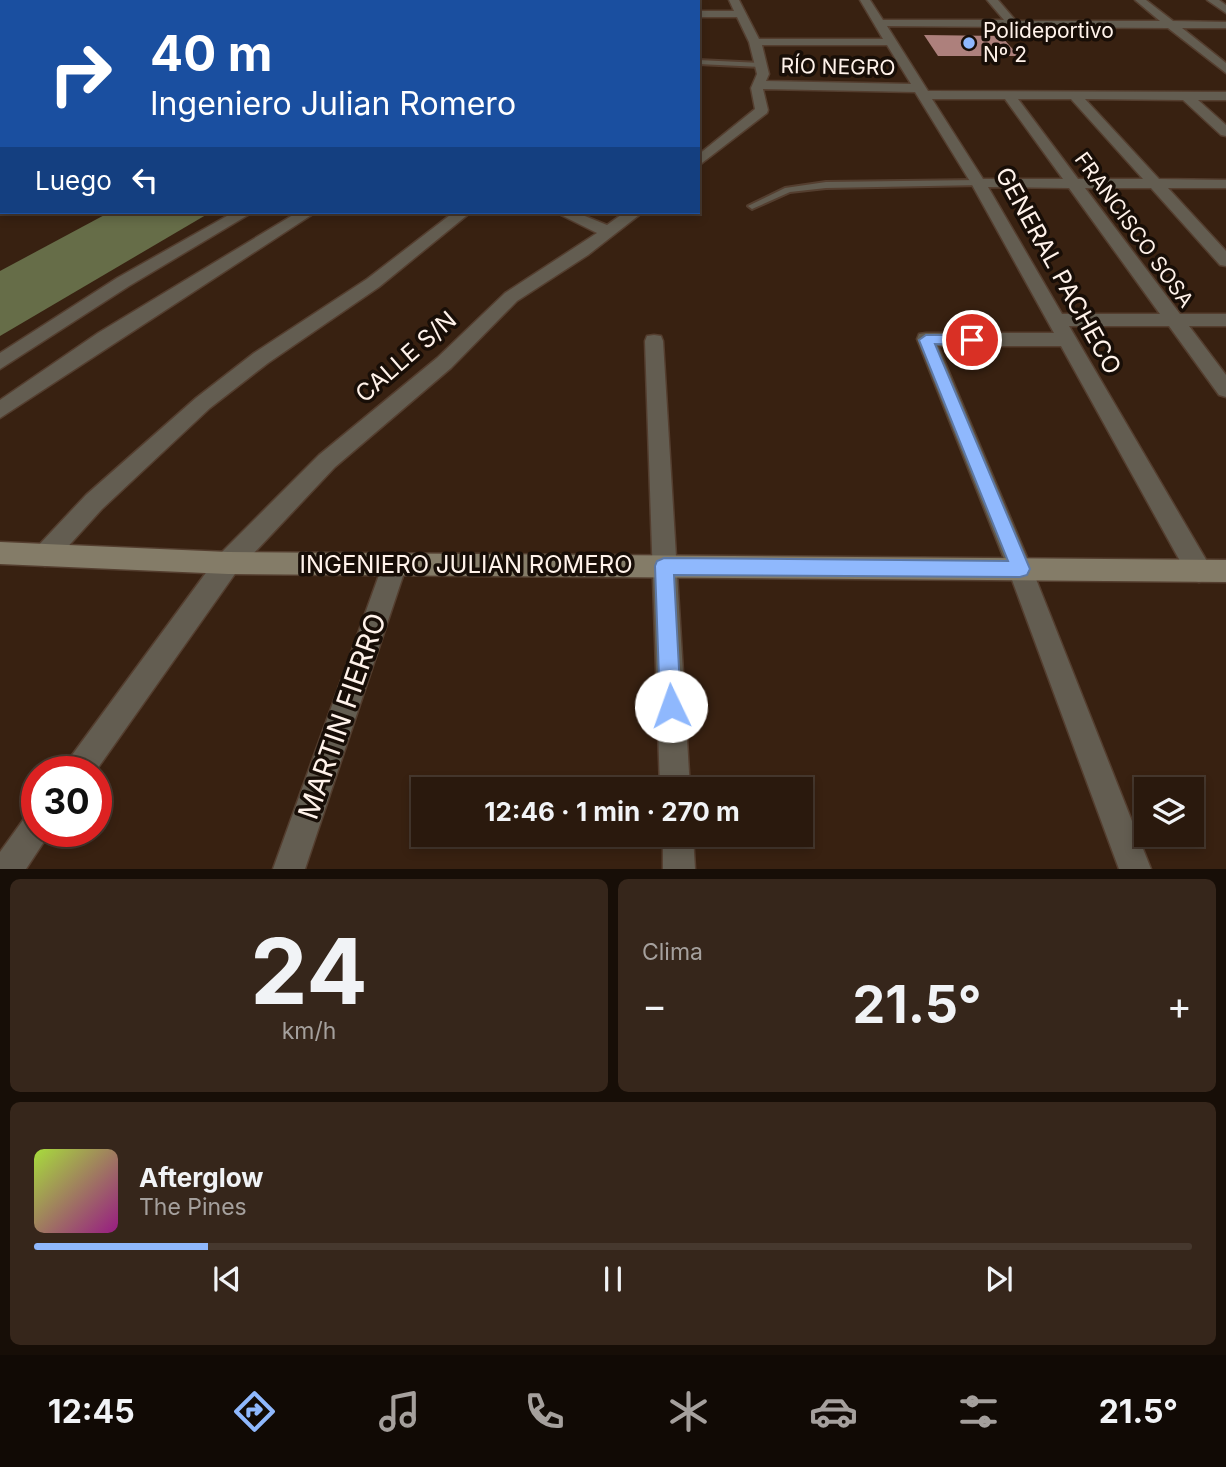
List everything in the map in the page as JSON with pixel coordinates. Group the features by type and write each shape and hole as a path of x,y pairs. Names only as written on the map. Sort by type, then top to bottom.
{"street":[{"path":"700,160 762,110 758,85 762,77 761,65 755,42 733,0"},
{"name":"GENERAL PACHECO","path":"865,0 978,183 1199,571"},
{"path":"992,0 1013,24"},
{"path":"1140,0 1226,69"},
{"path":"1212,0 1226,10"},
{"path":"700,14 742,15"},
{"path":"879,23 1226,25"},
{"path":"755,42 889,42"},
{"name":"RÍO NEGRO","path":"758,85 1009,96 1226,96"},
{"name":"FRANCISCO SOSA","path":"1009,96 1226,390"},
{"path":"1075,96 1226,261"},
{"path":"1186,96 1226,132"},
{"path":"978,183 1226,184"},
{"path":"0,362 123,282 242,214"},
{"path":"0,411 105,338 305,214"},
{"path":"45,555 94,502 203,402 261,358 373,283 460,214"},
{"path":"568,214 609,232"},
{"name":"CALLE S/N","path":"89,756 228,563 327,461 444,363 494,312 632,214"},
{"path":"1055,320 1226,320"},
{"path":"1066,340 926,340 1020,569 1135,869"},
{"path":"654,341 674,777"},
{"name":"INGENIERO JULIAN ROMERO","path":"0,553 228,563 1226,571"},
{"name":"MARTIN FIERRO","path":"289,869 395,564"},
{"path":"7,869 23,847"},
{"path":"678,847 679,869"}],"lane":[{"path":"700,62 761,65"},
{"path":"752,206 788,190 826,185 978,183"}],"shaded area":[{"path":"106,214 208,214 0,336 0,271"}],"building":[{"name":"Polideportivo Nº 2","path":"924,35 1001,36 1019,56 938,56"}],"place":[{"name":"Polideportivo Nº 2","path":"969,43"}],"route":[{"path":"671,706 664,566 1020,569 926,340 972,340"}]}
